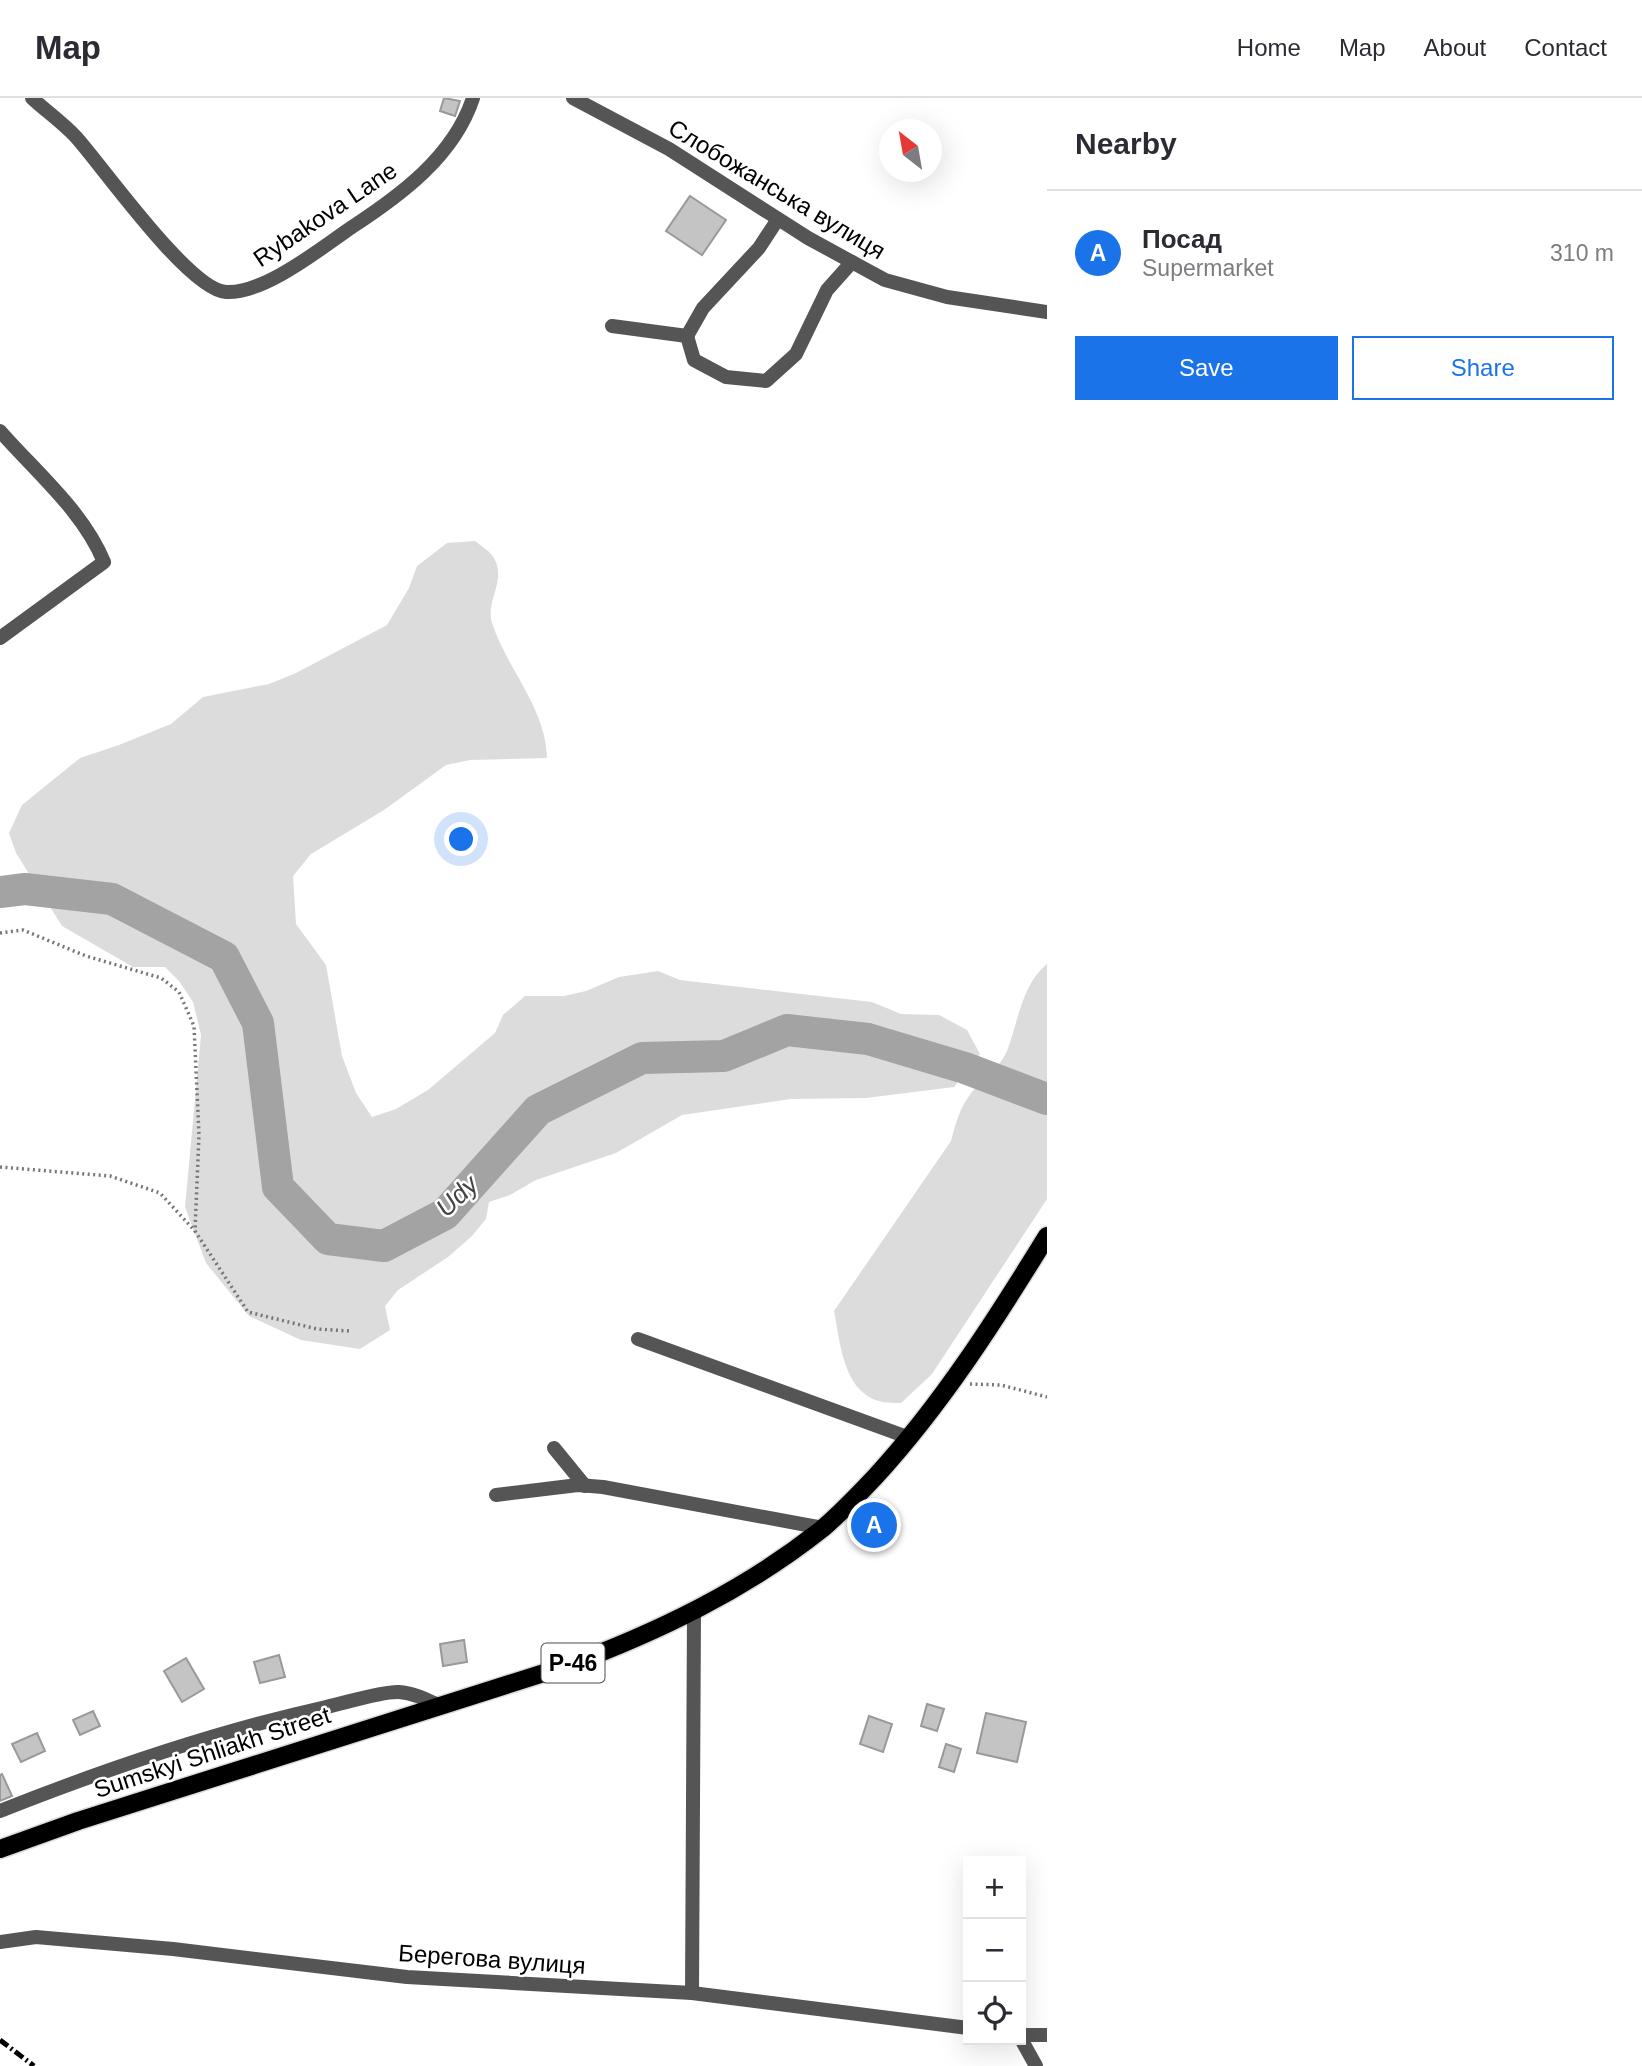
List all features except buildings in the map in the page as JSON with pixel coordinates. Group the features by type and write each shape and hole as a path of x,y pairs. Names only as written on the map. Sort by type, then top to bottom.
{"main road":[{"name":"Sumskyi Shliakh Street","path":"0,1849 78,1821 623,1645 694,1612 737,1587 823,1528 853,1500 910,1438 1019,1282 1047,1236"}],"street":[{"name":"Rybakova Lane","path":"32,98 75,135 129,204 192,274 224,292 261,286 396,198 427,170 466,120 473,98"},
{"name":"Слобожанська вулиця","path":"573,98 669,149 778,219 885,280 947,297 1047,312"},
{"path":"778,219 759,248 703,308 687,336 694,360 726,377 766,381 796,354 827,290 852,262"},
{"path":"612,326 687,336"},
{"path":"0,431 78,518 96,542 104,562 0,638"},
{"path":"638,1339 910,1438"},
{"path":"554,1448 585,1486"},
{"path":"496,1495 585,1486 603,1487 823,1528"},
{"path":"692,1993 694,1612"},
{"name":"Sumskyi Shliakh Street","path":"0,1811 121,1765 285,1717 398,1692 420,1697 440,1706"},
{"name":"Берегова вулиця","path":"6,1941 36,1937 173,1949 407,1977 692,1993 963,2027"},
{"path":"1026,2037 1047,2035"},
{"path":"1025,2045 1036,2066"}],"path":[{"path":"0,933 23,930 86,956 161,978 180,992 194,1026 199,1135 195,1231"},
{"path":"0,1167 110,1176 160,1193 195,1231 248,1312 317,1329 349,1331"},
{"path":"950,1383 1000,1385 1047,1396"}],"shaded area":[{"path":"475,541 490,553 497,564 498,581 491,605 492,623 540,722 547,758 470,760 446,765 384,810 311,854 293,876 296,924 326,965 342,1056 356,1093 372,1117 396,1109 428,1090 495,1033 503,1015 525,996 564,996 586,991 619,977 658,971 680,980 872,1002 901,1014 939,1015 967,1030 980,1054 954,1087 866,1098 791,1099 682,1115 616,1153 536,1180 510,1195 489,1202 486,1219 472,1236 448,1257 398,1290 385,1306 390,1330 360,1349 301,1340 249,1316 206,1263 185,1207 201,1035 193,1002 179,981 165,967 133,967 62,926 16,853 9,833 22,805 80,758 171,724 203,697 269,684 296,673 387,625 409,588 417,566 447,543"},
{"path":"1047,964 1047,1199 932,1374 901,1403 879,1401 858,1387 845,1364 834,1311 951,1141 959,1115 972,1092 1004,1057 1026,993"}],"waterway":[{"name":"Udy","path":"0,892 25,889 112,899 224,957 258,1023 278,1187 328,1239 384,1246 445,1214 538,1110 642,1058 724,1056 787,1030 868,1039 965,1068 1047,1099"}],"railway":[{"path":"0,2040 34,2066"}],"place":[{"name":"Посад","path":"874,1525"}]}
